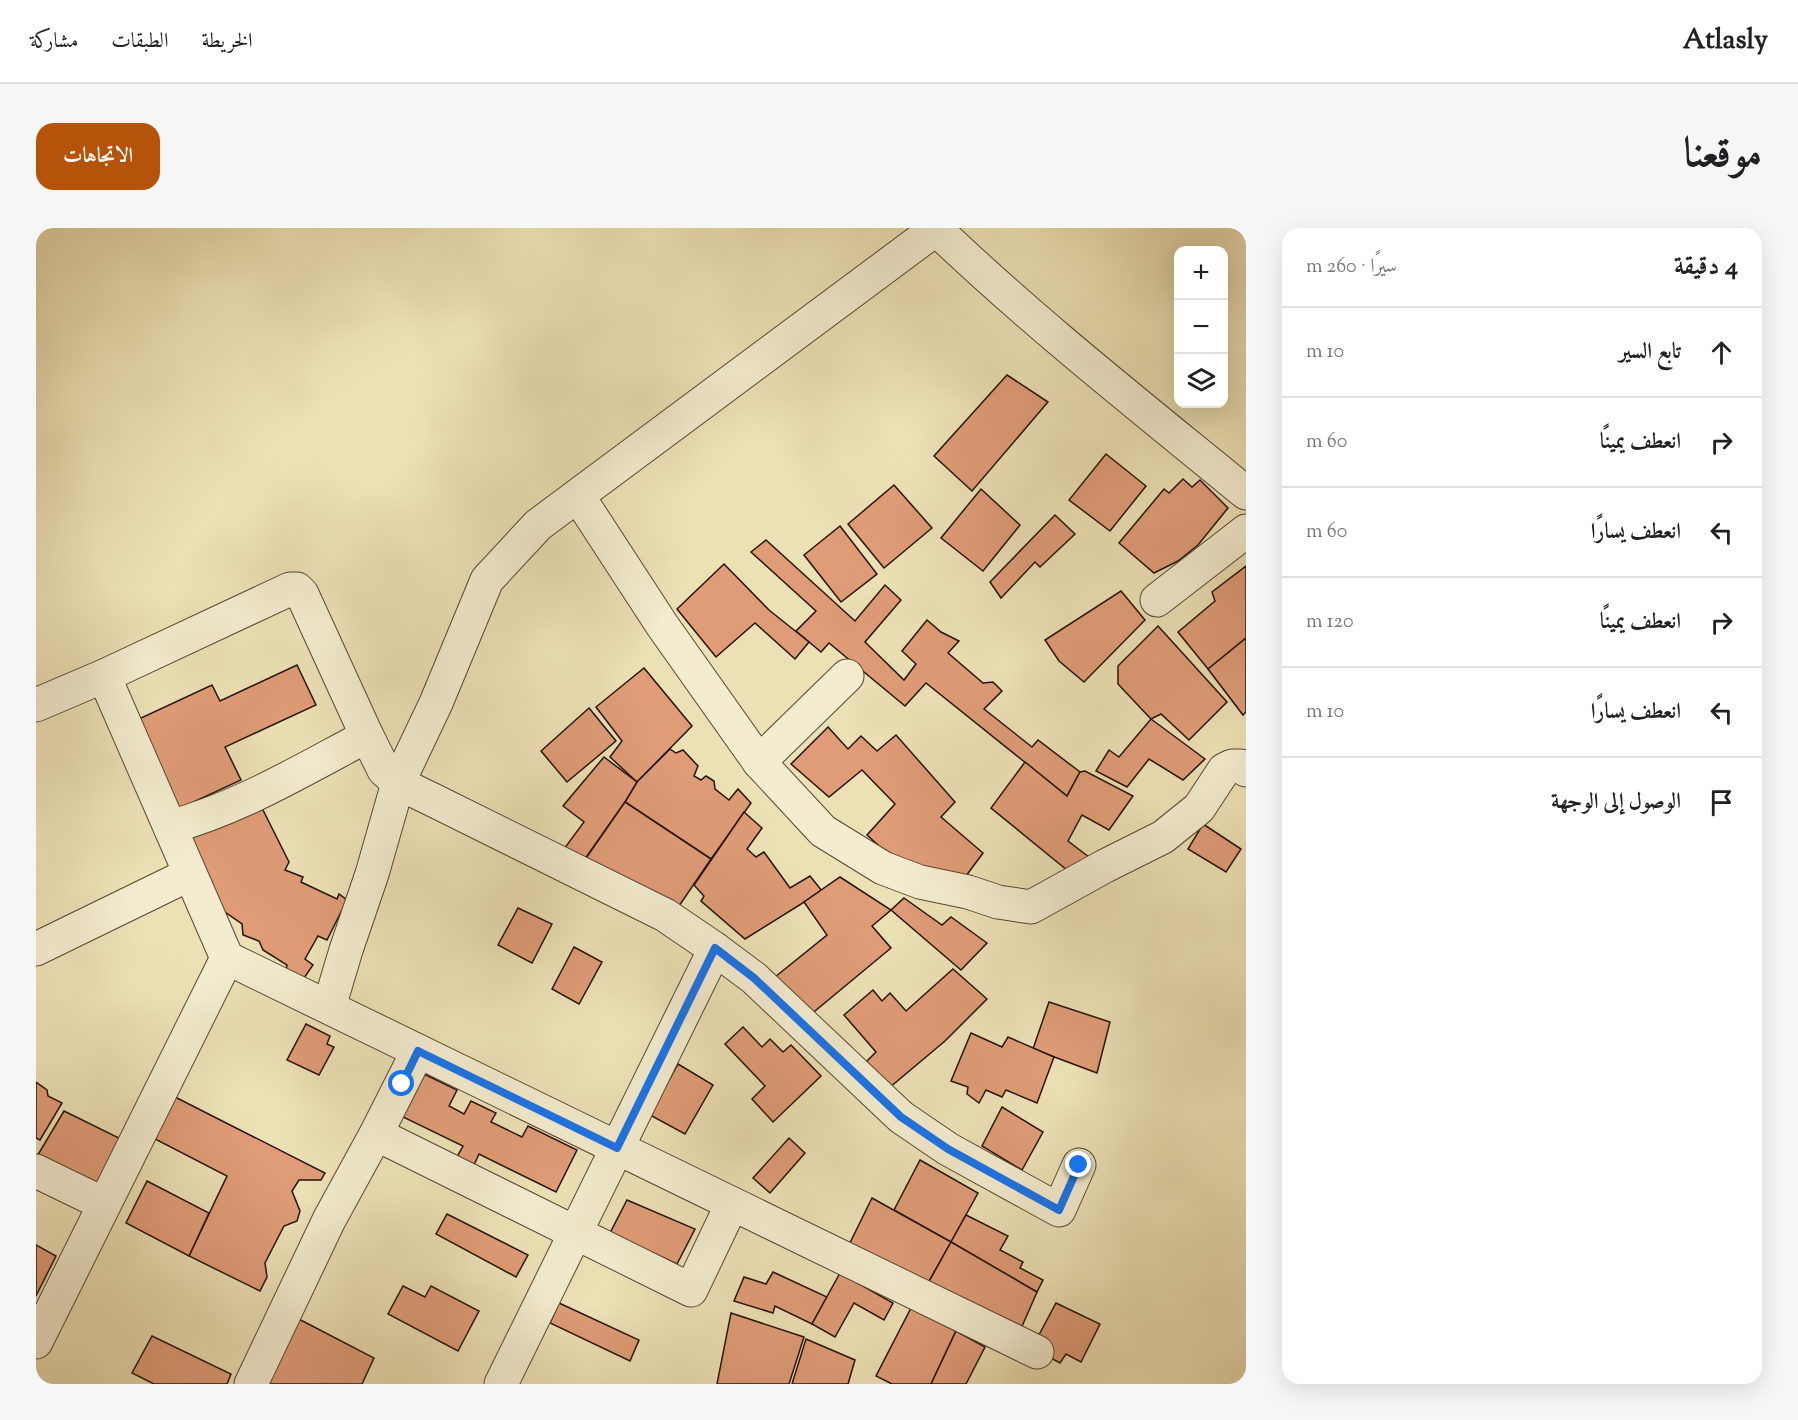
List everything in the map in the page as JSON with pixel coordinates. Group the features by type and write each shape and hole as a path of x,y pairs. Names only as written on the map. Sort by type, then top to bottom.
{"street":[{"path":"329,1008 372,874 398,783 436,703 487,580 538,525 935,229 1048,330 1246,493"},
{"path":"578,496 662,625 759,762 824,831 883,868 920,882 968,892 998,902 1031,907 1163,837 1199,808 1224,770 1232,766 1240,766 1246,770"},
{"path":"1157,600 1246,531"},
{"path":"36,705 291,589 297,590 302,594 384,770 398,783 665,915 715,948 754,978 901,1117 948,1149 1059,1210 1079,1165"},
{"path":"104,676 227,957 1037,1352"},
{"path":"759,762 847,676"},
{"path":"170,827 198,819 264,790 368,736"},
{"path":"36,949 190,874"},
{"path":"501,1384 715,948"},
{"path":"36,1342 227,957"},
{"path":"251,1384 329,1220 418,1051"},
{"path":"376,1134 691,1290 732,1204"},
{"path":"36,1172 104,1204"}],"building":[{"path":"1007,375 1048,402 972,491 934,456"},
{"path":"1106,454 1146,486 1110,531 1069,500"},
{"path":"1183,479 1192,487 1200,480 1228,508 1198,545 1178,561 1154,573 1119,543 1164,489 1169,493"},
{"path":"894,485 932,528 884,568 848,524"},
{"path":"981,489 1020,525 983,571 941,538"},
{"path":"1055,515 1075,534 1040,567 1035,562 1001,598 990,582"},
{"path":"840,526 877,574 841,602 804,555"},
{"path":"766,540 855,621 885,585 901,600 865,642 904,680 916,664 902,651 927,620 941,632 959,641 948,653 983,683 993,682 1002,691 984,709 1032,747 1038,740 1080,772 1067,796 926,683 905,706 829,643 821,652 796,631 816,611 751,552"},
{"path":"724,564 769,610 809,642 795,659 755,623 716,657 677,609"},
{"path":"1246,566 1246,638 1208,669 1178,632 1215,601 1212,592"},
{"path":"1121,591 1145,620 1084,682 1059,661 1045,640"},
{"path":"1158,626 1227,702 1189,740 1161,714 1151,719 1118,684 1118,666"},
{"path":"1246,638 1246,712 1243,715 1208,669"},
{"path":"297,665 316,705 225,747 241,780 170,813 128,724 212,685 220,701"},
{"path":"644,668 692,726 637,782 610,757 622,741 596,707"},
{"path":"589,708 616,741 567,782 541,751"},
{"path":"1151,719 1205,759 1183,780 1149,759 1127,787 1096,771 1109,750 1119,757"},
{"path":"828,727 848,749 861,736 877,751 896,735 955,802 941,817 983,853 960,884 899,864 867,835 895,804 862,770 829,797 791,764"},
{"path":"670,749 676,753 683,750 698,766 694,776 701,780 706,776 714,781 715,789 729,800 738,789 751,803 711,859 625,802 637,782"},
{"path":"604,757 637,782 580,866 561,853 584,822 563,806"},
{"path":"1025,762 1067,796 1080,772 1085,771 1133,796 1109,830 1082,815 1068,841 1089,857 1073,875 991,808"},
{"path":"625,802 711,859 675,912 584,861"},
{"path":"260,804 289,862 285,870 303,877 301,882 337,899 339,894 347,900 327,940 318,936 305,959 313,965 300,984 285,975 287,965 263,950 259,941 243,935 242,924 222,910 191,837"},
{"path":"744,812 762,828 747,849 756,857 764,852 790,888 810,876 822,891 745,939 701,901 704,896 694,885"},
{"path":"1203,824 1241,849 1226,872 1188,849"},
{"path":"840,877 891,910 872,926 891,948 809,1016 775,977 827,935 804,902"},
{"path":"904,898 942,925 951,917 987,943 961,970 891,910"},
{"path":"518,908 552,924 532,963 498,945"},
{"path":"574,947 602,962 579,1004 552,989"},
{"path":"953,969 987,999 945,1041 889,1088 864,1064 876,1052 844,1015 873,990 882,1001 890,993 906,1011"},
{"path":"1049,1002 1110,1022 1097,1073 1033,1049"},
{"path":"306,1024 330,1036 327,1044 334,1047 319,1075 287,1060"},
{"path":"743,1027 762,1047 770,1039 783,1052 791,1045 821,1076 773,1122 752,1099 765,1086 725,1044"},
{"path":"971,1033 1002,1047 1008,1037 1054,1057 1037,1103 1006,1090 1002,1097 986,1090 979,1103 967,1094 968,1087 951,1081"},
{"path":"678,1064 713,1085 685,1134 650,1115"},
{"path":"422,1073 457,1090 449,1106 464,1114 471,1101 496,1113 491,1122 522,1137 528,1126 577,1150 556,1192 479,1154 474,1165 457,1157 463,1146 401,1116"},
{"path":"36,1082 47,1090 48,1096 62,1103 40,1140 36,1138"},
{"path":"175,1097 325,1173 321,1180 299,1180 292,1191 300,1211 297,1221 284,1226 265,1263 267,1277 260,1291 189,1256 227,1176 155,1139"},
{"path":"1002,1107 1043,1132 1022,1170 982,1146"},
{"path":"64,1111 121,1139 92,1194 36,1158"},
{"path":"789,1138 805,1153 770,1193 753,1178"},
{"path":"920,1160 978,1193 951,1242 894,1210"},
{"path":"147,1181 209,1213 189,1256 126,1223"},
{"path":"872,1198 951,1242 922,1294 845,1253"},
{"path":"627,1200 695,1229 677,1264 610,1233"},
{"path":"447,1214 528,1255 516,1277 436,1234"},
{"path":"966,1215 1008,1236 1000,1250 1023,1262 1020,1268 1043,1280 1037,1292 951,1242"},
{"path":"951,1242 1037,1292 1016,1340 922,1294"},
{"path":"36,1245 56,1256 36,1296"},
{"path":"773,1272 827,1297 812,1324 775,1306 773,1313 734,1301 744,1277 766,1284"},
{"path":"840,1273 893,1303 884,1320 854,1303 835,1337 812,1324"},
{"path":"403,1286 425,1297 431,1286 479,1311 458,1351 388,1314"},
{"path":"559,1303 639,1340 630,1361 550,1323"},
{"path":"1056,1303 1100,1324 1081,1362 1066,1354 1060,1363 1032,1348"},
{"path":"911,1308 956,1331 931,1384 892,1384 876,1376"},
{"path":"731,1313 804,1337 789,1384 717,1384"},
{"path":"293,1316 374,1358 362,1384 263,1384"},
{"path":"956,1331 985,1347 966,1384 931,1384"},
{"path":"152,1336 231,1374 227,1384 154,1384 132,1373"},
{"path":"806,1339 855,1360 848,1384 792,1384"}],"route":[{"path":"402,1084 418,1051 617,1148 715,948 754,978 901,1117 948,1149 1059,1210 1079,1165"}]}
